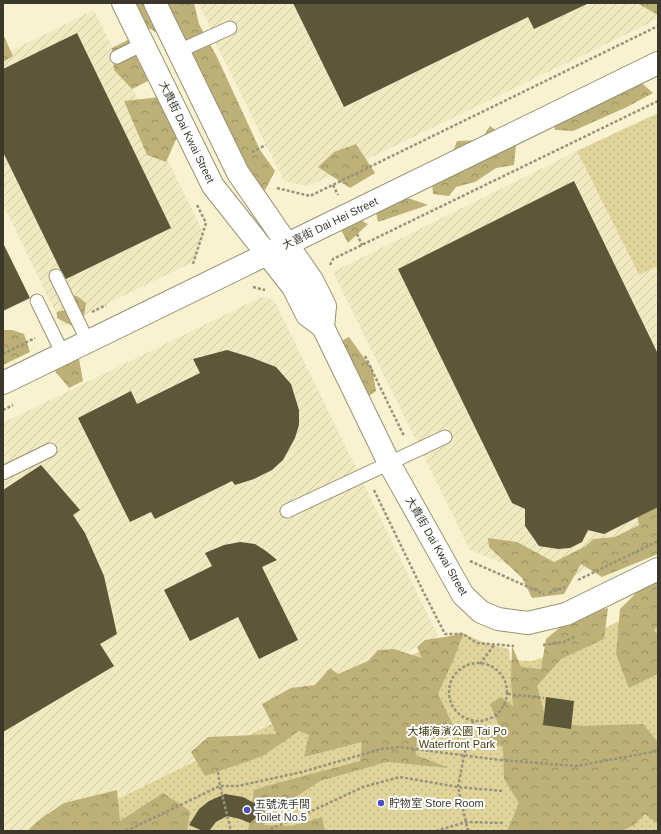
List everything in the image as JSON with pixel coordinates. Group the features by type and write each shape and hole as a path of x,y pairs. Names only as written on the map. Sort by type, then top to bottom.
{"street":[{"name":"大貴街 Dai Kwai Street","path":"123,3 213,186 293,287 307,315 323,327 389,463 463,595 481,612 498,619 528,623 566,614 658,569"},
{"path":"155,3 238,173 312,280 325,306 323,327"},
{"name":"大喜街 Dai Hei Street","path":"3,383 658,63"}],"lane":[{"path":"180,52 230,28"},
{"path":"117,57 143,44"},
{"path":"56,276 88,342"},
{"path":"37,301 63,354"},
{"path":"287,511 445,436"},
{"path":"3,473 50,450"}],"path":[{"path":"274,188 310,196 658,26"},
{"path":"326,270 334,259 658,101"},
{"path":"250,153 266,145"},
{"path":"187,267 194,264 206,224 196,204"},
{"path":"247,290 254,287 267,290"},
{"path":"77,319 111,303"},
{"path":"3,354 51,331"},
{"path":"364,354 412,452"},
{"path":"3,410 17,403"},
{"path":"367,474 424,594 445,634 463,634 477,643 516,646"},
{"path":"576,582 658,541"},
{"path":"465,558 543,595 569,585"},
{"path":"542,645 564,642 577,636"},
{"path":"480,664 494,644"},
{"path":"480,664 491,666 500,673 506,683 508,694 504,705 497,714 488,720 473,721 457,712 451,702 450,690 452,680 459,671 469,665 480,664"},
{"path":"508,694 544,698"},
{"path":"468,831 458,787 473,721"},
{"path":"126,831 220,786 238,786 302,772 381,749 400,747 500,760 576,766 658,751"},
{"path":"218,772 231,831"},
{"path":"266,831 363,787 400,777 458,787 503,791"},
{"path":"436,831 466,822 503,823"}],"shaded area":[{"path":"198,3 658,3 658,19 347,169 307,186 284,181 212,36 207,20"},
{"path":"94,10 204,234 195,261 62,326 3,204 3,55"},
{"path":"577,151 639,275 658,266 658,535 557,584 470,550 333,272"},
{"path":"261,297 274,300 438,636 225,746 52,831 3,831 3,423"}],"green space":[{"path":"127,3 194,3 199,24 217,57 260,150 275,171 260,200 171,41 135,20"},
{"path":"637,3 658,3 658,15"},
{"path":"3,34 13,56 3,62"},
{"path":"128,40 148,81 132,89 114,70 112,48"},
{"path":"620,68 638,80 653,93 627,107 573,131 555,130 550,103 559,103 597,86"},
{"path":"160,97 178,135 166,162 147,155 124,101"},
{"path":"658,113 658,266 639,275 577,151"},
{"path":"490,126 516,145 514,165 496,168 475,182 456,187 449,196 433,194 431,167 451,157 457,141 481,140"},
{"path":"356,144 375,173 350,188 318,167 334,152"},
{"path":"372,192 411,199 428,205 378,222"},
{"path":"339,210 368,224 348,243 332,213"},
{"path":"77,296 86,303 82,331 57,318 57,312 66,310 65,297"},
{"path":"3,330 12,330 24,334 30,352 3,365"},
{"path":"349,337 372,367 376,391 359,403 348,383 331,370 329,347"},
{"path":"71,358 79,359 83,381 69,388 55,371"},
{"path":"658,498 658,554 602,577 581,564 564,594 532,598 522,578 489,547 488,538 517,542 554,562 586,546 593,539 615,537 639,525 636,509"},
{"path":"658,564 658,627 653,630 658,634 658,674 629,688 616,654 620,609 634,595"},
{"name":"大埔海濱公園 Tai Po Waterfront Park","path":"658,601 658,831 52,831 461,632 485,643 509,649 510,660 531,661 553,655"},
{"path":"608,608 604,639 561,659 537,686 546,720 581,726 643,724 658,742 658,823 645,814 634,825 622,831 507,831 519,803 504,779 503,747 487,740 499,726 490,704 501,697 513,706 511,682 512,646 521,667 541,669 546,639 558,629 581,615"},
{"path":"463,634 438,694 456,731 417,735 416,755 449,768 387,762 320,781 288,802 275,806 264,825 292,826 322,817 325,831 248,831 254,790 360,761 362,742 304,757 309,735 299,731 263,756 205,776 191,752 208,737 277,734 262,704 291,688 315,685 330,668 338,674 368,661 378,650 394,649 422,658 417,647 425,640"},
{"path":"117,790 120,821 163,793 190,811 187,831 27,831 39,820 64,803"}],"building":[{"path":"293,3 589,3 534,29 528,17 344,107"},
{"path":"77,33 171,228 66,279 3,152 3,69"},
{"path":"574,181 658,354 658,507 604,534 588,530 582,542 570,548 558,549 539,546 525,526 525,509 512,503 398,269"},
{"path":"3,243 30,298 3,311"},
{"path":"227,350 276,367 291,384 299,410 299,425 295,438 283,460 272,470 254,479 235,485 232,481 155,519 151,512 130,522 78,418 131,391 137,404 200,373 193,359"},
{"path":"41,465 80,510 73,515 85,533 104,576 117,634 100,644 114,666 3,732 3,490"},
{"path":"240,542 255,544 277,560 262,567 298,640 259,659 238,617 190,641 164,590 212,566 205,553 224,545"},
{"path":"546,697 574,701 571,729 543,725"},
{"path":"225,794 243,797 265,809 250,823 227,816 216,822 209,831 203,831 189,825 199,809 209,801"}],"place":[{"name":"貯物室 Store Room","path":"381,803"},
{"name":"五號洗手間 Toilet No.5","path":"247,810"}]}
